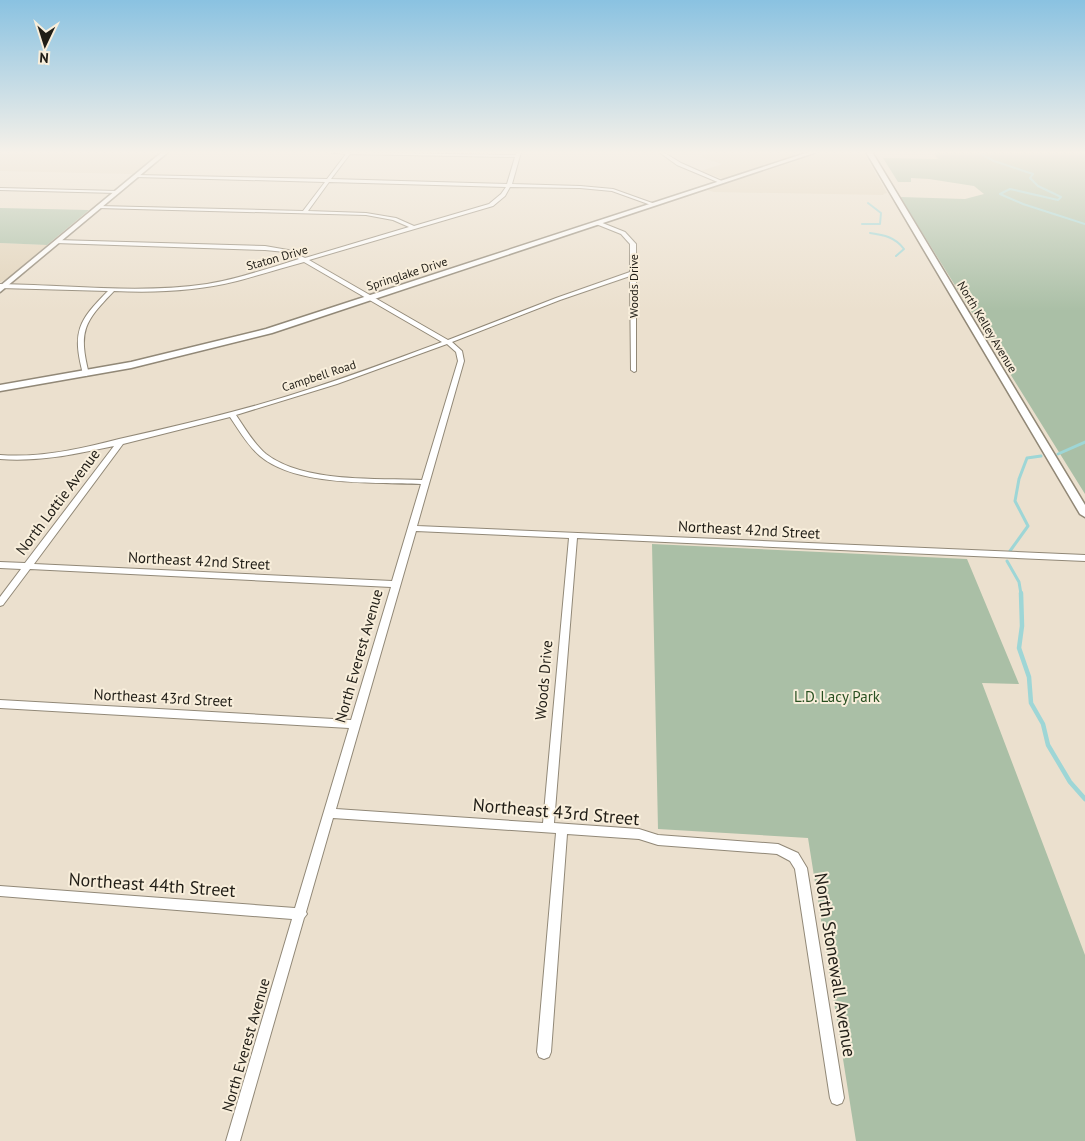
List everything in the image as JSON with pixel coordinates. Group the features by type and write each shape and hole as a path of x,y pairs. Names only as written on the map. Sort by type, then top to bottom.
{"street":[{"path":"304,213 310,205"},
{"name":"Staton Drive","path":"2,287 168,290 209,286 305,260 487,205"},
{"name":"Springlake Drive","path":"0,388 131,365 243,338 371,298 649,205"},
{"name":"North Kelley Avenue","path":"901,205 1085,514"},
{"path":"2,287 98,207 381,216 394,218 415,228"},
{"name":"Woods Drive","path":"598,223 623,233 631,241 634,249 634,370"},
{"path":"56,242 265,248 286,251 305,260"},
{"name":"North Everest Avenue","path":"233,1141 301,914 461,361 459,351 447,342 305,260"},
{"name":"Campbell Road","path":"0,457 24,458 46,456 121,441 232,414 336,383 633,273"},
{"path":"86,374 80,345 81,329 88,314 112,289"},
{"path":"232,414 253,443 268,458 292,469 323,476 425,482"},
{"name":"North Lottie Avenue","path":"0,603 121,441"},
{"name":"Northeast 42nd Street","path":"412,528 1085,558"},
{"name":"Woods Drive","path":"548,827 573,536"},
{"name":"Northeast 42nd Street","path":"0,565 396,584"},
{"name":"Northeast 43rd Street","path":"0,704 355,724"},
{"name":"Northeast 43rd Street","path":"330,813 639,834 658,840 778,849"},
{"path":"544,1052 562,830"},
{"name":"North Stonewall Avenue","path":"778,849 794,857 801,868 837,1098"},
{"name":"Northeast 44th Street","path":"0,891 301,914"}],"shaded area":[{"path":"0,243 47,245 9,278 0,282"}],"green space":[{"path":"905,205 1085,205 1085,494"},
{"path":"0,208 89,210 47,245 0,243"},
{"name":"L.D. Lacy Park","path":"652,544 967,559 1019,684 982,683 1085,955 1085,1141 856,1141 808,838 658,829"}],"waterway":[{"path":"862,224 880,224 881,213 871,205"},
{"path":"1027,205 1085,224"},
{"path":"870,233 889,237 901,245 904,249 896,256"},
{"path":"1058,454 1085,442"},
{"path":"1010,551 1028,526 1015,501 1019,479 1027,458 1041,456"},
{"path":"1007,561 1019,582 1021,594"},
{"path":"1021,593 1022,626 1019,648 1029,677 1031,703 1043,724 1048,745 1070,782 1085,799"}]}
